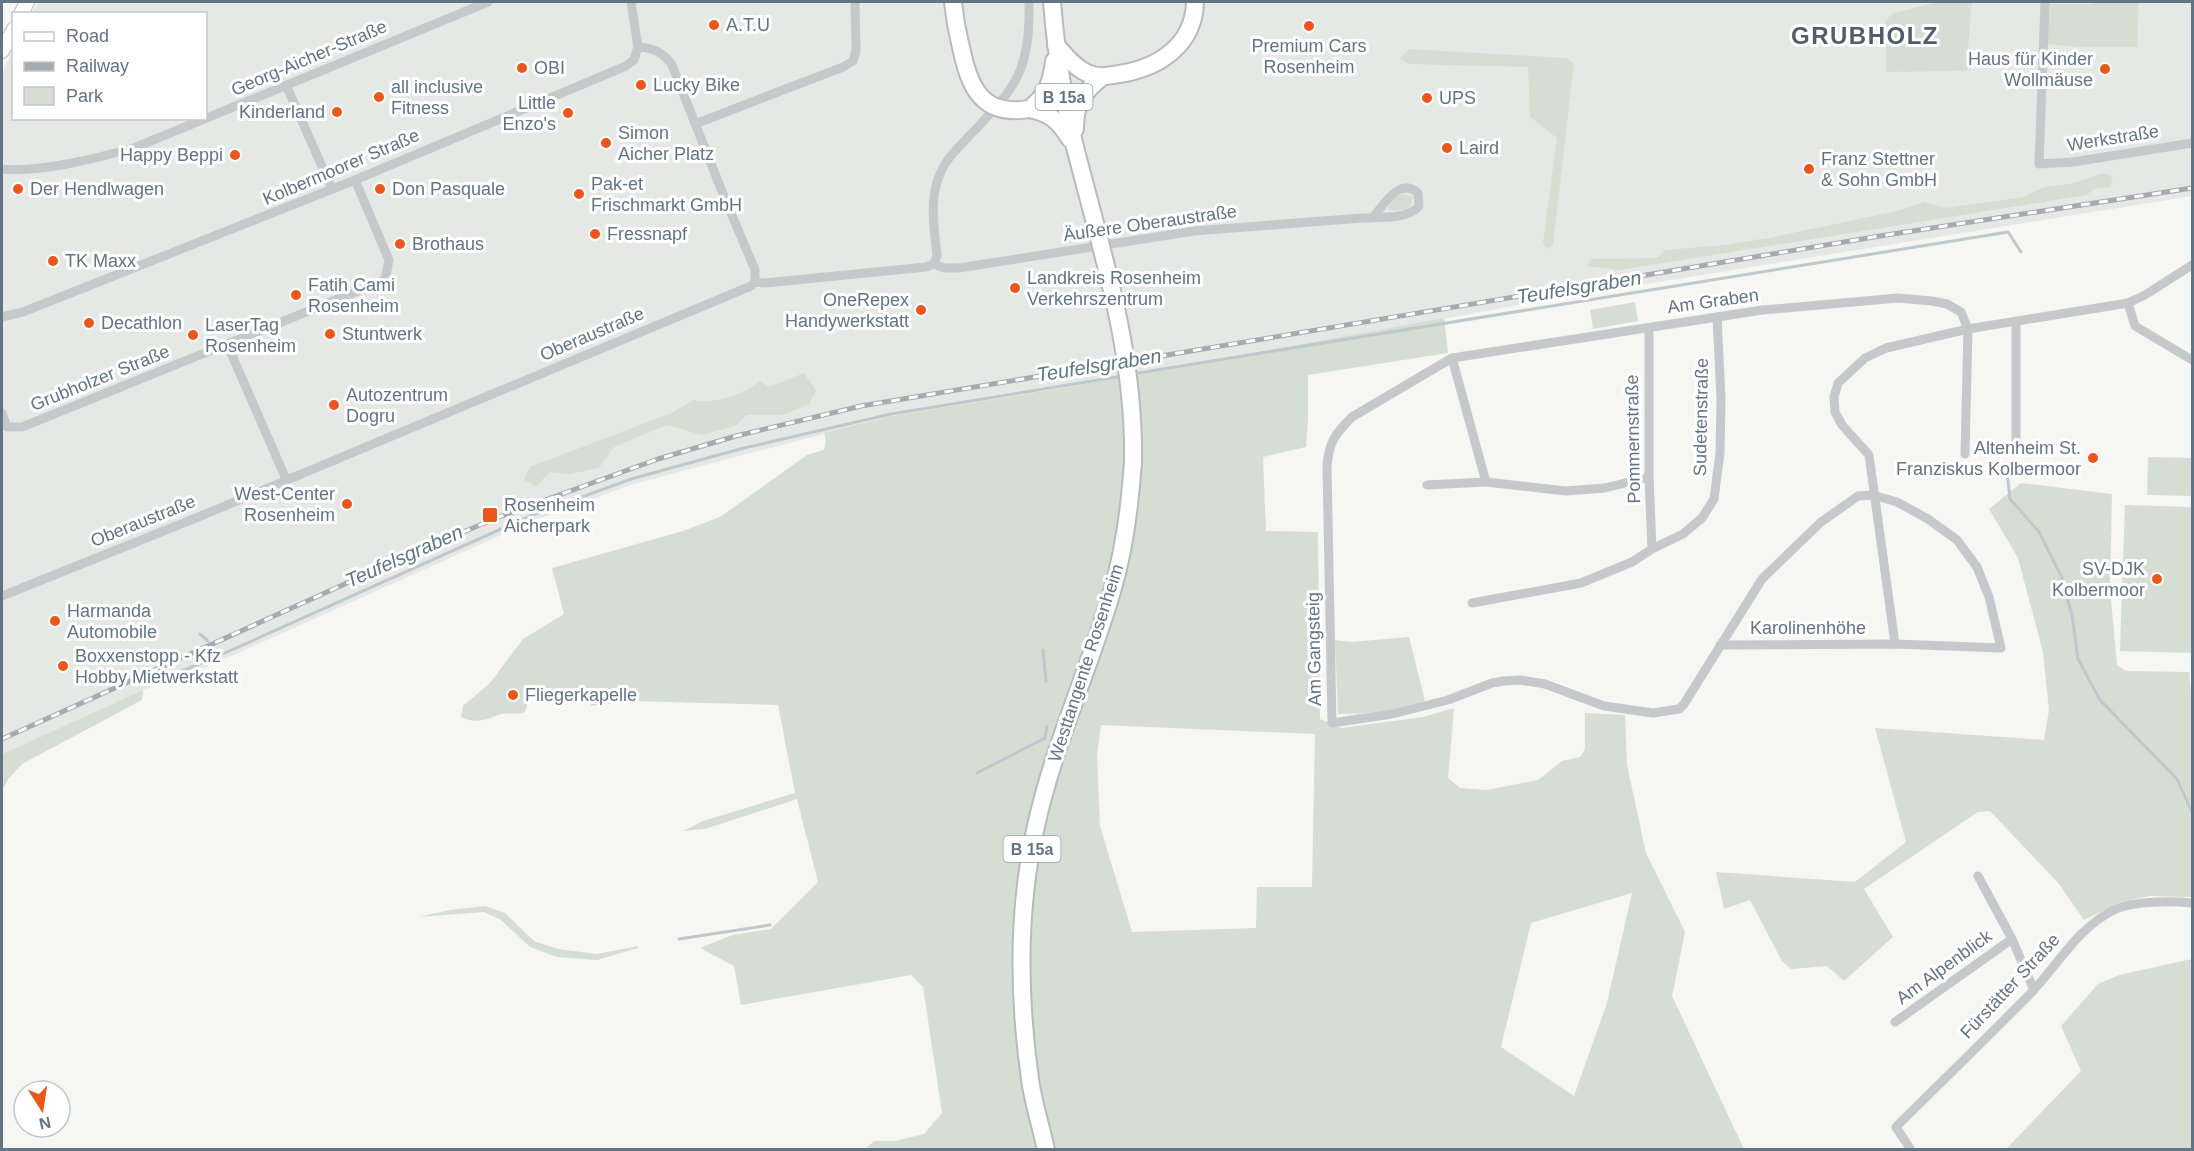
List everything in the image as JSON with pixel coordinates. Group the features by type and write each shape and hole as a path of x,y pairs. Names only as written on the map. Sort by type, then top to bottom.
{"highway":[{"path":"953,2 967,69 977,93 992,107 1000,110 1029,110 1047,113 1064,129 1075,147"},
{"name":"Westtangente Rosenheim","path":"1046,1149 1030,1080 1021,982 1024,886 1036,824 1061,740 1114,587 1126,534 1133,462 1131,389 1122,334 1065,104 1052,2"},
{"path":"1056,45 1078,67 1088,73 1102,77 1142,70 1164,59 1184,40 1191,25 1195,2"},
{"path":"1029,110 1041,100 1048,88 1056,45"},
{"path":"1075,147 1076,108 1091,86 1102,77"}],"main road":[{"path":"2,51 12,33"}],"street":[{"name":"Georg-Aicher-Straße","path":"207,118 488,2"},
{"path":"631,2 638,47 649,48 666,56 672,65 755,270 755,282"},
{"path":"695,124 843,67 853,61 856,51 855,2"},
{"path":"934,264 937,255 933,200 939,174 951,156 1007,96 1014,84 1020,72 1026,47 1029,2"},
{"name":"Werkstraße","path":"2045,2 2039,164 2073,162 2193,143"},
{"name":"Kolbermoorer Straße","path":"2,317 23,312 355,180 626,66 634,60 638,47"},
{"path":"286,85 332,189"},
{"name":"Georg-Aicher-Straße","path":"2,169 83,161 134,148 202,120"},
{"name":"Grubholzer Straße","path":"2,412 7,426 22,427 385,280 389,260 355,180"},
{"name":"Äußere Oberaustraße","path":"934,264 944,268 959,268 1194,231 1373,217 1412,213 1419,206 1418,193 1414,189 1400,188 1373,217"},
{"name":"Oberaustraße","path":"2,596 195,518 751,286 755,282 765,283 926,267 934,264"},
{"path":"1873,495 1869,455 1842,425 1834,412 1834,397 1838,383 1865,358 1886,348 1968,329 2128,303 2193,265"},
{"name":"Am Graben","path":"1452,358 1763,310 1898,298 1947,304 1961,312 1968,329"},
{"path":"2128,303 2135,326 2193,360"},
{"name":"Sudetenstraße","path":"1472,603 1581,583 1632,562 1683,534 1702,519 1714,499 1720,453 1721,399 1717,317"},
{"path":"2016,321 2016,441"},
{"name":"Pommernstraße","path":"1649,328 1649,477 1652,549"},
{"path":"1965,454 1968,329"},
{"path":"227,344 286,479"},
{"path":"1452,358 1486,482"},
{"name":"Am Gangsteig","path":"1452,358 1352,417 1329,447 1326,467 1332,723 1392,714 1448,700 1492,683 1504,681 1520,680 1545,684 1604,706"},
{"path":"1427,485 1486,482 1566,491 1605,488 1649,477"},
{"name":"Karolinenhöhe","path":"1873,495 1895,644"},
{"name":"Karolinenhöhe","path":"1604,706 1653,713 1679,709 1762,579 1821,522 1858,496 1873,495 1897,502 1928,519 1957,540 1977,567 1989,597 2001,648 1895,644 1720,645"},
{"name":"Am Alpenblick","path":"1978,876 2012,939 2034,990"},
{"name":"Fürstätter Straße","path":"1911,1149 1896,1127 2034,990 2085,929 2118,908 2144,904 2193,903"},
{"name":"Am Alpenblick","path":"1896,1022 2012,939"}],"shaded area":[{"path":"38,2 2192,2 2192,196 1547,300 1062,388 892,416 633,484 532,521 218,662 143,690 2,754 2,73 12,51 12,120 207,120 207,12 33,12"}],"green space":[{"path":"1938,2 1972,2 1968,47 1973,54 1972,66 1966,71 1886,72 1885,21 1893,13"},
{"path":"2094,2 2139,2 2137,47 2076,47 2047,44 2049,4 2093,4"},
{"path":"1409,49 1566,58 1574,63 1553,245 1546,249 1543,242 1557,138 1530,117 1528,67 1408,64 1400,58"},
{"path":"2103,173 2113,177 2110,187 2094,189 2087,195 1620,270 1586,266 1592,259 1657,258 1665,250 1769,238 1897,211 1924,202 1945,208 2024,197 2044,187 2070,184"},
{"path":"1404,194 1411,197 1412,202 1408,208 1387,209 1395,198"},
{"path":"1635,302 1638,321 1593,329 1590,310"},
{"path":"1444,318 1448,353 1308,375 1306,447 1263,457 1266,531 1318,532 1320,719 1341,728 1423,717 1454,708 1448,778 1460,788 1487,790 1538,780 1562,761 1580,757 1585,749 1585,713 1625,715 1627,765 1646,853 1685,932 1672,996 1744,1149 865,1149 874,1141 895,1141 924,1134 942,1113 923,987 911,975 741,1005 734,966 700,948 732,935 771,929 818,882 797,799 705,829 683,831 703,821 795,793 778,705 632,701 591,706 587,695 528,698 526,710 523,713 501,714 480,720 461,717 463,706 490,683 523,639 564,614 552,568 683,531 720,517 807,455 824,450 826,441 824,433 892,416 1062,388","holes":["1101,725 1315,734 1312,887 1257,887 1256,928 1132,932 1100,826 1097,756","1632,893 1607,1003 1574,1096 1501,1047 1531,923"]},
{"path":"804,373 816,391 809,404 783,415 747,415 735,426 702,435 667,425 614,447 599,468 569,474 550,472 536,487 524,480 530,467 671,413 694,400 720,400 746,390 760,381 769,387"},
{"path":"2148,457 2192,458 2192,496 2147,495"},
{"path":"2021,483 2112,494 2110,588 2117,665 2126,671 2189,672 2192,704 2192,897 2149,896 2121,902 2084,920 2059,884 1990,811 1978,812 1864,889 1893,937 1844,981 1827,966 1791,969 1782,961 1750,900 1724,909 1716,872 1855,882 1906,842 1875,728 2044,740 2049,710 2043,652 2018,558 1989,509"},
{"name":"SV-DJK Kolbermoor","path":"2125,505 2192,507 2192,653 2120,651"},
{"path":"1409,637 1425,701 1382,711 1338,714 1335,640 1352,642"},
{"path":"143,690 142,700 22,764 8,779 2,791 2,754"},
{"path":"485,906 505,913 534,941 558,949 597,954 638,946 638,948 597,960 557,957 530,947 501,920 484,912 419,917 450,910"},
{"path":"2192,959 2192,1149 2006,1149 2081,1071 2061,1026 2098,984 2119,975"}],"waterway":[{"name":"Teufelsgraben","path":"1132,374 2008,232 2021,252"},
{"name":"Teufelsgraben","path":"212,650 216,657 530,516 631,479 740,449 891,414 1123,376"},
{"name":"Teufelsgraben","path":"2007,472 2010,499 2039,532 2061,576 2072,615 2078,659 2100,700 2177,779 2192,812"},
{"name":"Teufelsgraben","path":"200,634 208,641"},
{"path":"1043,650 1046,682"},
{"path":"160,680 216,657"},
{"path":"977,773 1045,738 1047,726"},
{"path":"679,939 770,925"}],"railway":[{"path":"2,739 496,518 658,459 736,436 861,406 1880,236 2192,188"}],"place":[{"name":"A.T.U","path":"714,25"},
{"name":"Premium Cars Rosenheim","path":"1309,26"},
{"name":"OBI","path":"522,68"},
{"name":"Haus für Kinder Wollmäuse","path":"2105,69"},
{"name":"Lucky Bike","path":"641,85"},
{"name":"all inclusive Fitness","path":"379,97"},
{"name":"UPS","path":"1427,98"},
{"name":"Kinderland","path":"337,112"},
{"name":"Little Enzo's","path":"568,113"},
{"name":"Simon Aicher Platz","path":"606,143"},
{"name":"Laird","path":"1447,148"},
{"name":"Happy Beppi","path":"235,155"},
{"name":"Franz Stettner & Sohn GmbH","path":"1809,169"},
{"name":"Der Hendlwagen","path":"18,189"},
{"name":"Don Pasquale","path":"380,189"},
{"name":"Pak-et Frischmarkt GmbH","path":"579,194"},
{"name":"Fressnapf","path":"595,234"},
{"name":"Brothaus","path":"400,244"},
{"name":"TK Maxx","path":"53,261"},
{"name":"Landkreis Rosenheim Verkehrszentrum","path":"1015,288"},
{"name":"Fatih Cami Rosenheim","path":"296,295"},
{"name":"OneRepex Handywerkstatt","path":"921,310"},
{"name":"Decathlon","path":"89,323"},
{"name":"Stuntwerk","path":"330,334"},
{"name":"LaserTag Rosenheim","path":"193,335"},
{"name":"Autozentrum Dogru","path":"334,405"},
{"name":"Altenheim St. Franziskus Kolbermoor","path":"2093,458"},
{"name":"West-Center Rosenheim","path":"347,504"},
{"name":"Rosenheim Aicherpark","path":"490,515"},
{"name":"SV-DJK Kolbermoor","path":"2157,579"},
{"name":"Harmanda Automobile","path":"55,621"},
{"name":"Boxxenstopp - Kfz Hobby Mietwerkstatt","path":"63,666"},
{"name":"Fliegerkapelle","path":"513,695"}],"district":[{"name":"GRUBHOLZ","path":"1865,35"}]}
